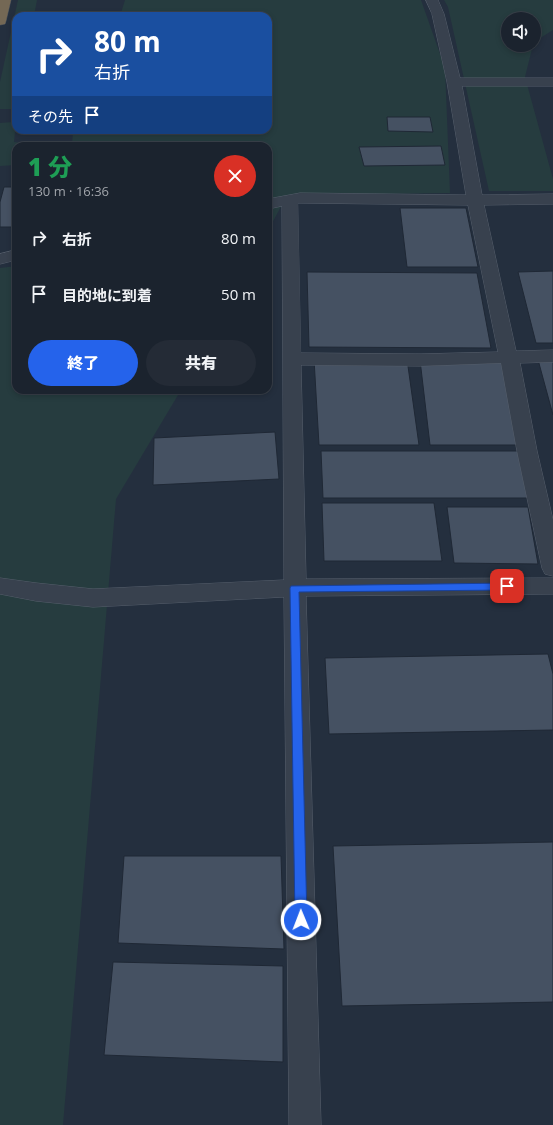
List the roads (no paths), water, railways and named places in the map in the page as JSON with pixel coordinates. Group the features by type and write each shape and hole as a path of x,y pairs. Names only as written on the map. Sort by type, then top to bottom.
{"highway":[{"path":"0,21 5,0"}],"street":[{"path":"432,0 438,14 454,82 475,200 553,568"},
{"path":"454,82 553,82"},
{"path":"305,1125 292,359 279,202 300,198 475,200 553,199"},
{"path":"0,259 12,256"},
{"path":"292,359 420,360 508,356 553,356"},
{"path":"0,586 36,592 93,598 295,588 553,586"}]}
